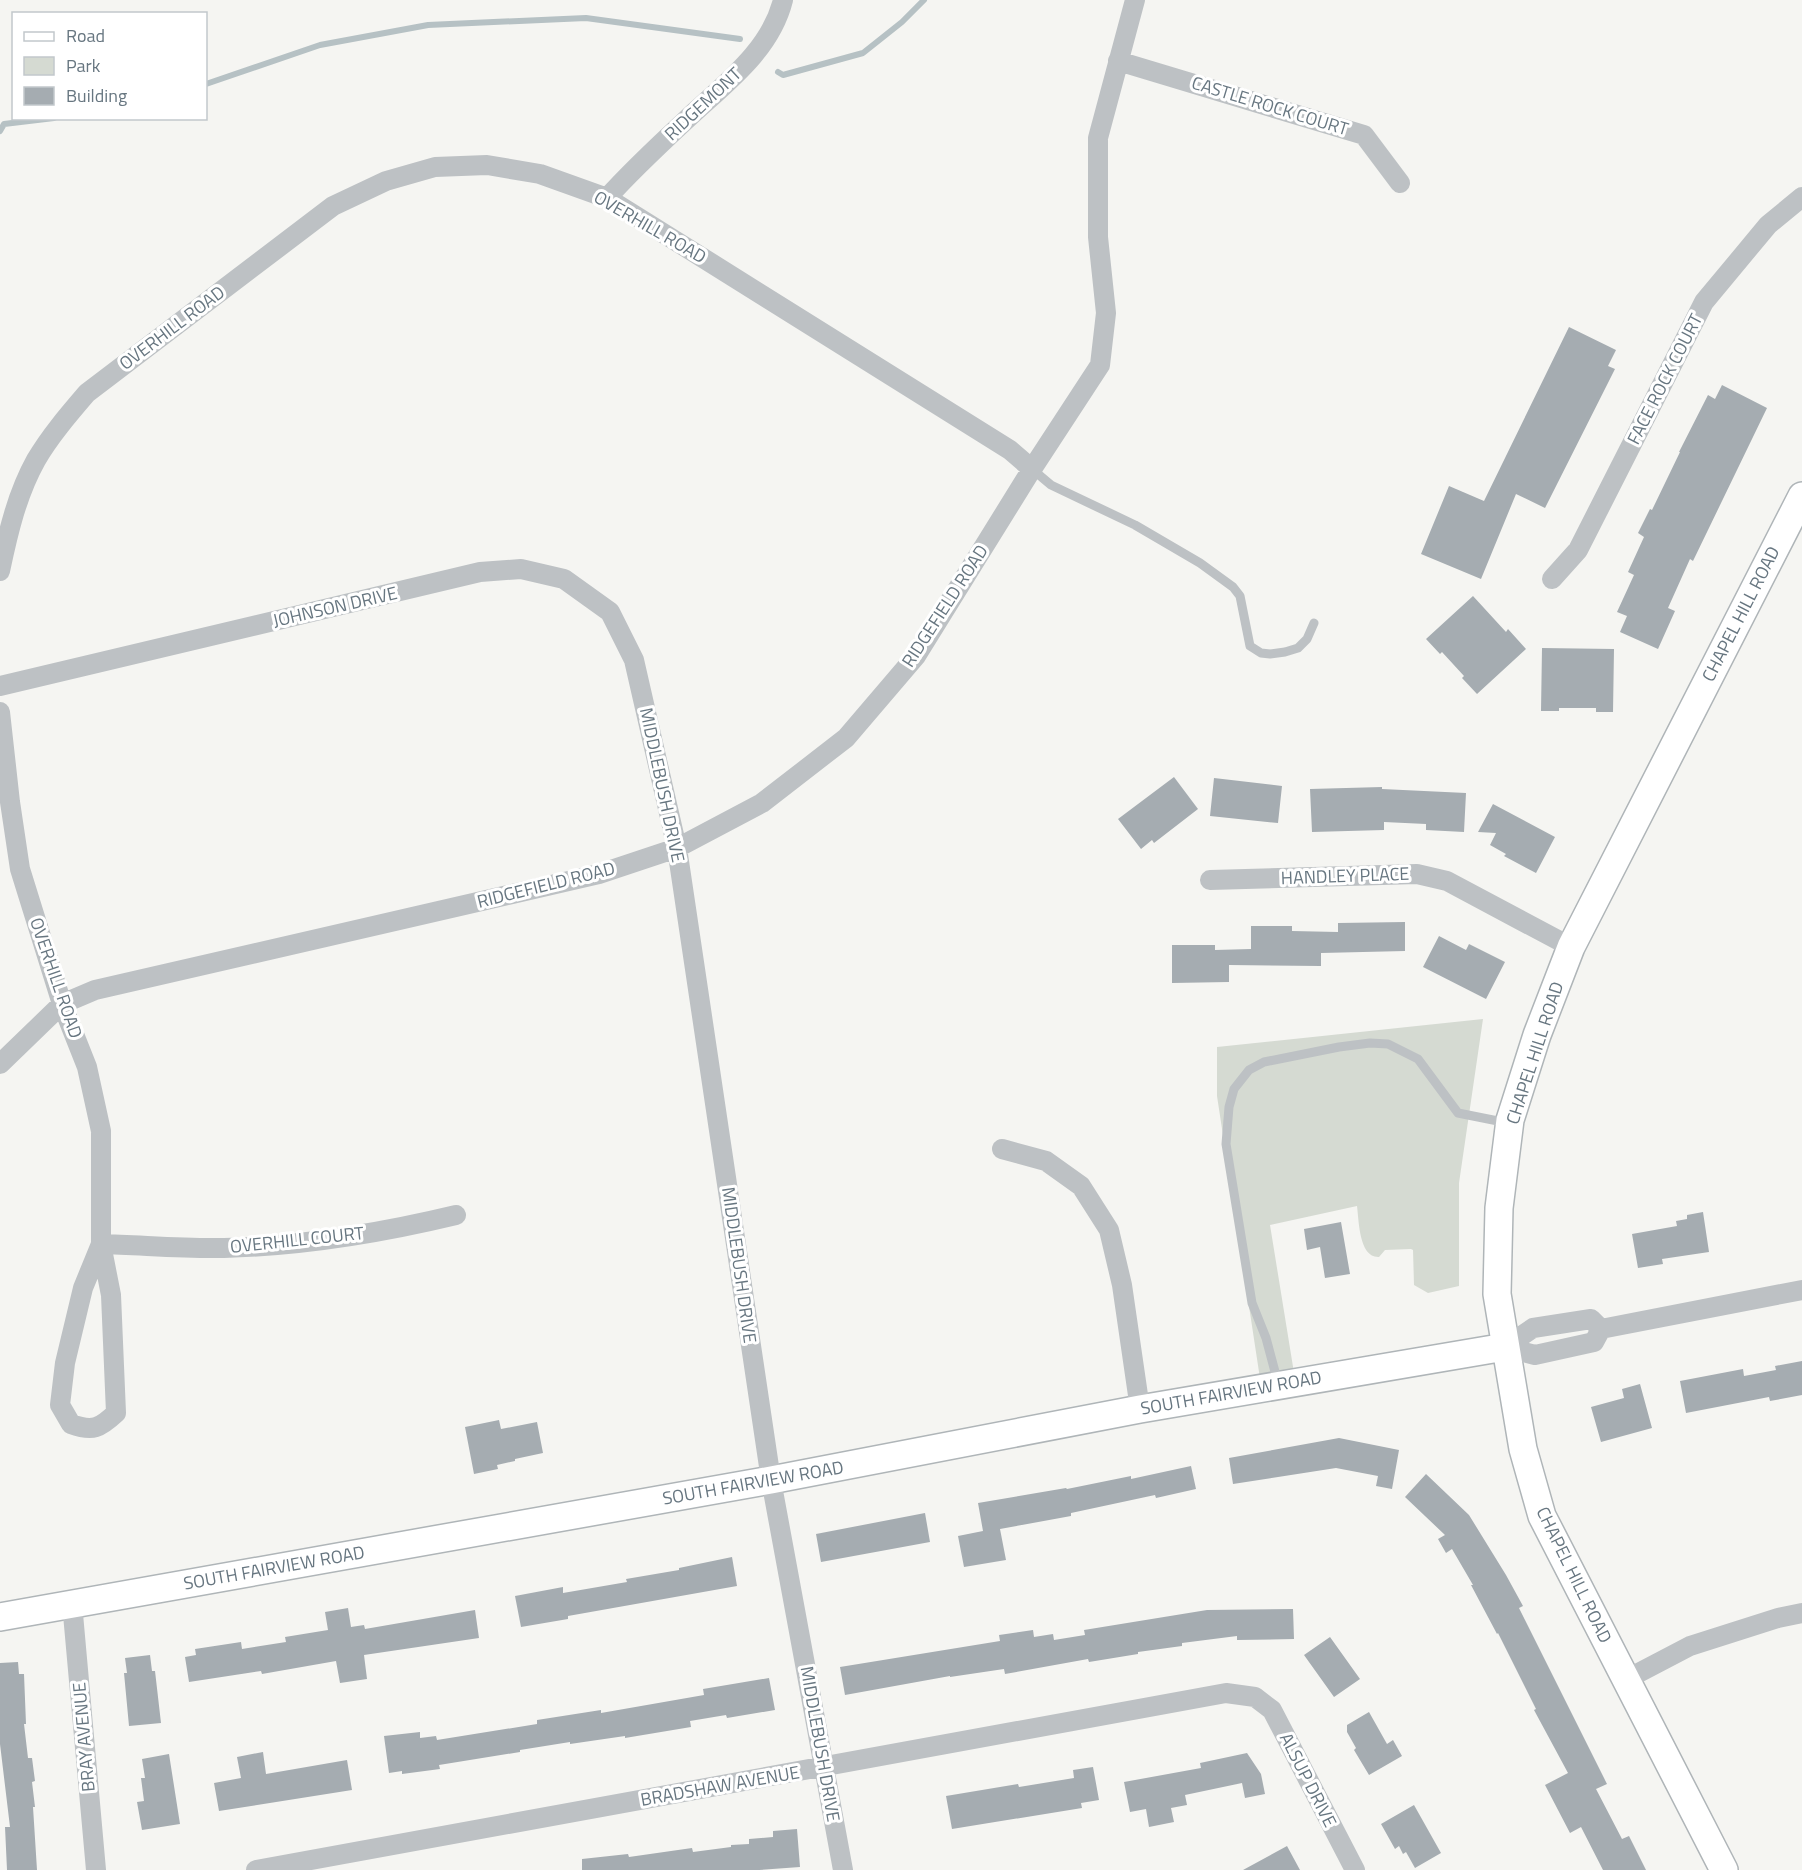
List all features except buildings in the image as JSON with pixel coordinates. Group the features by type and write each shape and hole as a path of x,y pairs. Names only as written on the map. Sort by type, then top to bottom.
{"street":[{"name":"RIDGEMONT","path":"607,198 636,166 745,65 766,39 779,15 783,0"},
{"name":"RIDGEFIELD ROAD","path":"0,1064 62,1004 96,990 599,874 677,848 762,803 846,738 916,656 1032,469 1100,365 1106,313 1098,237 1098,138 1135,0"},
{"name":"CASTLE ROCK COURT","path":"1118,60 1364,135 1400,183"},
{"name":"OVERHILL ROAD","path":"0,571 10,521 36,460 64,419 87,393 333,206 386,181 435,167 487,165 540,174 607,198 1010,450 1032,469"},
{"name":"FACE ROCK COURT","path":"1552,579 1578,550 1704,302 1768,225 1802,197"},
{"name":"CHAPEL HILL ROAD","path":"1724,1870 1542,1516 1523,1449 1505,1347 1498,1283 1499,1208 1510,1123 1537,1035 1571,947 1802,496"},
{"name":"JOHNSON DRIVE","path":"0,686 480,572 521,569 564,579 610,612 634,660"},
{"name":"MIDDLEBUSH DRIVE","path":"634,660 677,848 771,1480 843,1870"},
{"name":"OVERHILL ROAD","path":"0,712 20,869 62,1004 87,1067 101,1131 101,1244 111,1295 117,1383 116,1413 102,1426 86,1429 71,1424 60,1405 65,1363 83,1288 101,1244"},
{"name":"HANDLEY PLACE","path":"1210,880 1417,874 1447,881 1571,947"},
{"path":"1002,1149 1046,1161 1081,1186 1109,1230 1122,1285 1140,1409"},
{"name":"OVERHILL COURT","path":"101,1244 224,1248 298,1244 412,1226 456,1215"},
{"path":"1601,1329 1802,1290"},
{"path":"1505,1347 1533,1328 1591,1319 1601,1329"},
{"path":"1505,1347 1535,1355 1594,1342 1601,1329"},
{"name":"SOUTH FAIRVIEW ROAD","path":"0,1617 771,1480 1140,1409 1505,1347"},
{"name":"BRAY AVENUE","path":"72,1603 96,1870"},
{"path":"1625,1680 1690,1646 1778,1618 1802,1613"},
{"name":"BRADSHAW AVENUE","path":"256,1870 1226,1693 1255,1696"},
{"name":"ALSUP DRIVE","path":"1255,1696 1272,1710 1355,1870"}],"lane":[{"path":"1032,469 1051,485 1135,525 1200,563 1233,587 1240,596 1251,646 1261,653 1285,652 1298,648 1307,639 1314,623"},
{"path":"1278,1385 1266,1338 1252,1303 1226,1144 1228,1107 1234,1089 1249,1070 1264,1062 1308,1052 1370,1043 1388,1044 1418,1059 1458,1113 1510,1123"}],"green space":[{"path":"1483,1019 1459,1183 1459,1286 1428,1293 1414,1285 1413,1250 1411,1249 1385,1250 1379,1257 1372,1256 1367,1252 1361,1238 1357,1206 1270,1225 1295,1379 1261,1385 1217,1096 1217,1047"}],"waterway":[{"path":"778,72 783,75 863,53 902,22 924,0"},
{"path":"207,84 320,45 428,25 586,18 740,39"},
{"path":"0,131 4,124 37,120"}]}
